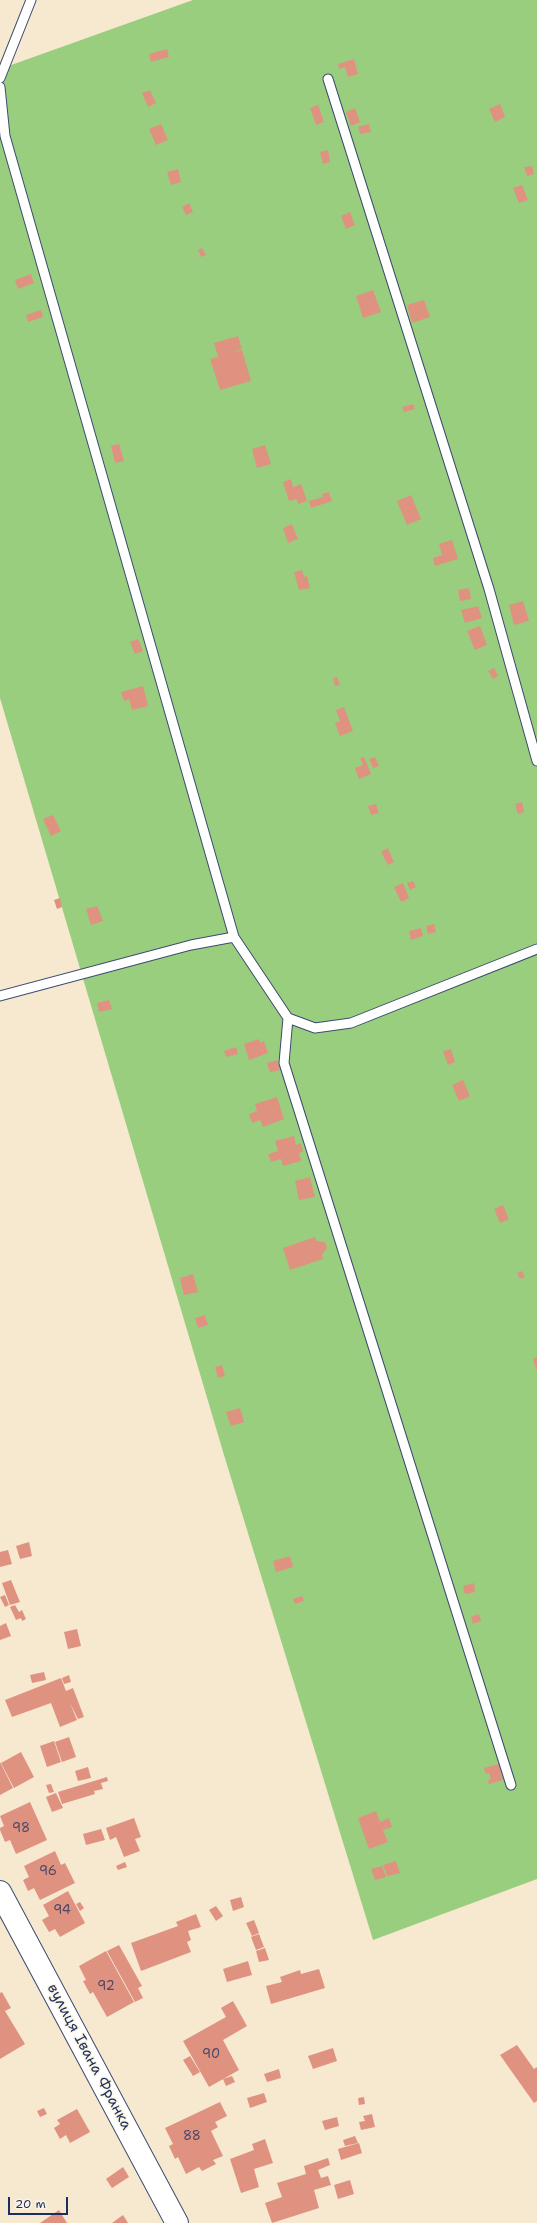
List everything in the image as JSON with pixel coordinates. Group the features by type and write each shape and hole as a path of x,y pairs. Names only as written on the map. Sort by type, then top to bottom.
{"street":[{"name":"вулиця Івана Франка","path":"0,1892 177,2223"}],"lane":[{"path":"0,78 31,0"},
{"path":"328,79 489,589 537,761"},
{"path":"0,87 5,136 234,937 288,1018 315,1028 351,1023 537,949"},
{"path":"0,996 191,945 234,937"},
{"path":"288,1018 284,1063 511,1785"}],"green space":[{"path":"193,0 537,0 537,1879 373,1940 224,1455 0,698 0,69"}],"building":[{"path":"167,49 169,57 151,62 149,54"},
{"path":"354,59 358,74 348,77 345,67 339,69 338,64"},
{"path":"150,90 156,103 148,107 142,93"},
{"path":"500,104 505,117 495,122 489,109"},
{"path":"318,105 324,122 316,125 310,108"},
{"path":"355,108 360,122 351,126 346,112"},
{"path":"161,124 168,140 156,145 149,129"},
{"path":"369,124 371,132 360,134 358,127"},
{"path":"328,150 330,162 323,164 320,152"},
{"path":"532,166 534,174 527,176 524,167"},
{"path":"178,169 181,182 171,185 167,172"},
{"path":"522,185 528,200 519,203 513,188"},
{"path":"189,203 193,212 186,215 182,207"},
{"path":"350,212 355,225 346,229 341,216"},
{"path":"202,248 206,255 201,257 198,250"},
{"path":"31,274 34,283 18,289 15,280"},
{"path":"373,290 381,312 363,318 356,296"},
{"path":"424,300 430,317 412,323 407,305"},
{"path":"41,310 43,317 28,322 26,315"},
{"path":"238,336 242,349 232,352 242,350 251,381 220,390 210,359 218,357 214,343"},
{"path":"413,404 415,409 404,412 402,407"},
{"path":"119,444 124,461 115,463 111,446"},
{"path":"265,445 271,464 257,468 252,449"},
{"path":"291,479 293,487 301,484 307,501 298,504 297,499 289,501 283,482"},
{"path":"329,492 332,501 311,508 309,501 323,497 322,494"},
{"path":"411,495 421,519 407,525 397,501"},
{"path":"292,524 298,539 288,543 283,528"},
{"path":"452,540 458,559 435,566 433,558 442,555 439,544"},
{"path":"302,570 304,577 307,576 310,588 299,590 294,572"},
{"path":"469,588 471,599 460,601 458,590"},
{"path":"523,601 529,621 514,625 509,605"},
{"path":"478,606 482,618 465,623 461,610"},
{"path":"480,626 487,645 475,650 467,631"},
{"path":"138,639 143,651 135,654 130,642"},
{"path":"494,668 498,676 493,679 488,671"},
{"path":"337,677 340,685 335,686 333,678"},
{"path":"143,686 148,706 132,710 129,699 124,701 121,692"},
{"path":"344,707 353,731 340,736 335,723 340,721 336,710"},
{"path":"364,757 371,774 359,779 355,768 363,765 360,758"},
{"path":"375,757 379,766 373,768 369,759"},
{"path":"522,802 524,812 518,814 515,804"},
{"path":"376,804 379,813 371,815 368,806"},
{"path":"53,815 61,831 51,836 43,819"},
{"path":"388,848 394,862 388,865 381,852"},
{"path":"413,881 416,887 410,890 407,883"},
{"path":"403,883 409,898 401,902 394,887"},
{"path":"60,898 62,907 57,909 54,900"},
{"path":"97,906 103,921 91,925 86,909"},
{"path":"434,924 436,932 428,934 426,926"},
{"path":"421,928 423,936 411,940 409,931"},
{"path":"109,1000 112,1009 99,1012 97,1003"},
{"path":"259,1039 260,1043 264,1041 268,1053 249,1060 244,1044"},
{"path":"236,1047 238,1054 226,1057 224,1051"},
{"path":"451,1049 455,1062 448,1065 443,1051"},
{"path":"277,1060 280,1070 270,1072 267,1063"},
{"path":"463,1080 470,1096 459,1101 452,1085"},
{"path":"277,1097 284,1119 263,1127 260,1120 252,1123 249,1114 257,1111 255,1104"},
{"path":"294,1136 296,1145 301,1143 303,1152 299,1153 301,1161 283,1166 281,1159 271,1162 268,1154 278,1151 275,1141"},
{"path":"310,1177 315,1197 299,1200 295,1181"},
{"path":"503,1205 509,1219 500,1223 494,1209"},
{"path":"315,1237 317,1241 325,1242 327,1248 322,1255 323,1259 290,1270 283,1248"},
{"path":"522,1271 525,1277 520,1279 517,1273"},
{"path":"193,1274 198,1292 184,1295 180,1278"},
{"path":"205,1315 208,1325 198,1328 195,1318"},
{"path":"537,1357 537,1371 533,1359"},
{"path":"222,1365 225,1376 218,1378 215,1367"},
{"path":"240,1408 244,1422 231,1426 226,1412"},
{"path":"29,1542 32,1556 20,1559 16,1546"},
{"path":"8,1550 12,1564 0,1567 0,1552"},
{"path":"290,1556 293,1567 276,1572 273,1561"},
{"path":"11,1580 20,1602 10,1605 2,1583"},
{"path":"474,1583 475,1592 465,1594 463,1586"},
{"path":"5,1595 9,1605 5,1607 0,1597"},
{"path":"302,1596 304,1601 295,1604 293,1599"},
{"path":"15,1605 19,1612 22,1610 26,1619 22,1621 21,1618 16,1620 10,1607"},
{"path":"479,1614 481,1621 473,1624 471,1617"},
{"path":"6,1623 11,1636 0,1640 0,1626"},
{"path":"77,1629 81,1646 68,1649 64,1632"},
{"path":"44,1672 46,1680 32,1683 30,1675"},
{"path":"69,1675 71,1682 64,1684 62,1678"},
{"path":"61,1678 66,1691 73,1688 84,1717 78,1719 70,1703 77,1720 60,1727 51,1703 12,1717 5,1700"},
{"path":"69,1737 76,1757 62,1762 55,1742"},
{"path":"54,1741 61,1762 47,1767 40,1746"},
{"path":"21,1752 34,1777 14,1788 1,1763"},
{"path":"0,1762 13,1788 0,1795"},
{"path":"499,1764 503,1780 489,1784 488,1780 491,1779 489,1773 486,1774 484,1768"},
{"path":"88,1767 91,1778 78,1781 75,1771"},
{"path":"107,1777 108,1781 101,1783 103,1789 94,1791 95,1794 62,1804 58,1792"},
{"path":"51,1784 54,1792 49,1793 46,1785"},
{"path":"56,1793 63,1808 52,1812 46,1797"},
{"path":"30,1802 47,1840 16,1854 10,1840 5,1842 0,1830 0,1828 4,1826 0,1816"},
{"path":"376,1811 380,1822 389,1818 392,1827 383,1830 388,1842 369,1849 358,1818"},
{"path":"134,1818 141,1837 135,1839 140,1851 124,1857 116,1837 110,1840 106,1828"},
{"path":"101,1829 105,1840 86,1845 83,1834"},
{"path":"55,1851 61,1865 65,1863 75,1883 40,1900 34,1888 28,1891 23,1880 29,1877 24,1866"},
{"path":"396,1861 400,1873 387,1876 383,1865"},
{"path":"125,1862 127,1867 118,1870 116,1866"},
{"path":"382,1866 386,1877 375,1880 371,1869"},
{"path":"68,1891 85,1923 60,1937 55,1929 49,1932 42,1920 49,1916 43,1905"},
{"path":"241,1897 244,1907 233,1911 230,1900"},
{"path":"80,1902 84,1908 80,1911 76,1904"},
{"path":"216,1906 223,1916 216,1921 209,1910"},
{"path":"196,1914 201,1927 188,1931 191,1940 187,1942 191,1952 141,1971 131,1943 178,1926 176,1922"},
{"path":"254,1920 259,1933 252,1936 246,1923"},
{"path":"259,1934 264,1947 256,1950 251,1937"},
{"path":"119,1945 142,1986 138,1988 143,1998 135,2002 107,1951"},
{"path":"265,1948 269,1960 259,1962 256,1951"},
{"path":"106,1951 134,2002 107,2017 93,1992 90,1994 83,1981 86,1980 79,1966"},
{"path":"248,1961 252,1975 227,1982 223,1969"},
{"path":"319,1969 325,1988 271,2004 266,1986 282,1982 280,1977 300,1970 301,1974"},
{"path":"2,1992 11,2008 5,2011 25,2044 0,2059 0,1993"},
{"path":"233,2001 247,2026 223,2040 239,2070 209,2087 183,2041 226,2017 221,2008"},
{"path":"517,2045 534,2069 537,2067 537,2101 534,2103 500,2055"},
{"path":"333,2048 337,2061 313,2069 308,2056"},
{"path":"190,2056 200,2072 193,2076 183,2060"},
{"path":"279,2069 281,2078 267,2082 264,2074"},
{"path":"232,2076 235,2082 226,2086 223,2079"},
{"path":"264,2093 267,2102 250,2108 247,2098"},
{"path":"364,2097 365,2104 359,2105 358,2098"},
{"path":"220,2102 227,2116 215,2122 218,2127 211,2131 223,2156 213,2160 216,2164 202,2171 199,2167 186,2174 178,2157 175,2159 169,2146 173,2144 165,2128"},
{"path":"44,2108 47,2114 40,2117 37,2111"},
{"path":"77,2109 90,2132 70,2143 66,2135 60,2139 54,2128 60,2124 57,2120"},
{"path":"372,2114 375,2127 361,2130 359,2122 365,2121 363,2116"},
{"path":"337,2117 339,2126 325,2130 322,2121"},
{"path":"355,2136 358,2143 345,2146 343,2140"},
{"path":"265,2139 273,2163 254,2169 259,2187 241,2193 230,2159 254,2150 252,2144"},
{"path":"359,2143 362,2153 341,2160 338,2149"},
{"path":"328,2158 330,2165 318,2170 321,2178 328,2176 331,2185 314,2190 319,2208 272,2223 265,2203 282,2197 277,2183 306,2174 304,2166"},
{"path":"123,2167 129,2177 112,2188 106,2179"},
{"path":"350,2180 354,2194 338,2199 334,2185"},
{"path":"59,2210 67,2223 40,2223"},
{"path":"123,2215 128,2223 112,2223"}]}
